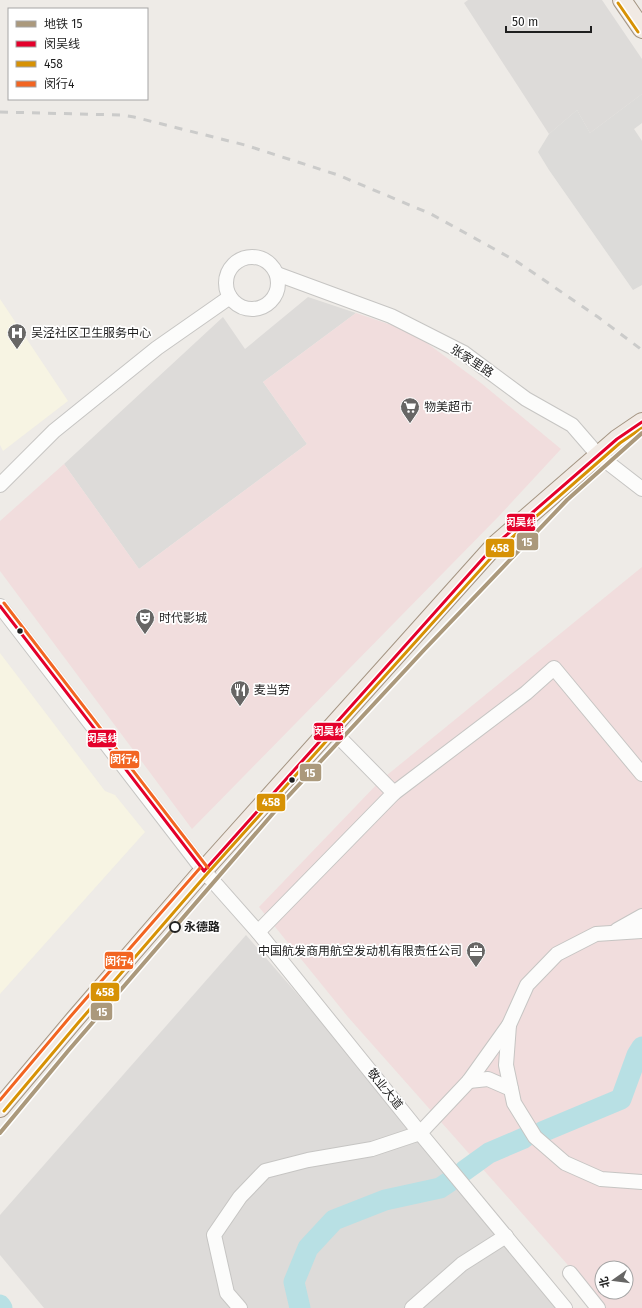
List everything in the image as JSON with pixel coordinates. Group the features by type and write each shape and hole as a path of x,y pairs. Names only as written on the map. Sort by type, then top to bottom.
{"main road":[{"path":"622,0 642,29"},
{"path":"0,1108 74,1020 204,871 495,545 617,438 642,422"}],"street":[{"path":"248,256 262,259 272,266 277,274 278,283 273,299 263,306 251,309 243,308 230,298 226,289 227,276 233,264 248,256"},
{"name":"张家里路","path":"277,274 391,316 464,353 526,399 572,425 598,455 642,489"},
{"path":"0,485 54,431 157,348 230,298"},
{"path":"0,606 204,871"},
{"path":"258,932 394,793 526,693 554,668 642,774"},
{"path":"331,729 394,793"},
{"name":"敬业大道","path":"204,871 258,932 565,1308"},
{"path":"612,933 642,916"},
{"path":"240,1308 227,1293 214,1235 240,1197 265,1171 308,1160 372,1148 420,1132 469,1081 509,1025 527,985 557,954 596,934 642,930"},
{"path":"509,1025 506,1065 514,1104 535,1137 564,1164 601,1179 642,1182"},
{"path":"469,1081 488,1078 511,1089"},
{"path":"412,1308 462,1264 506,1236"},
{"path":"570,1273 598,1308"}],"shaded area":[{"path":"468,0 602,0 642,59 642,94 590,133 577,110 549,134 464,3"},
{"path":"642,94 642,123 634,129 642,141 642,285 633,290 538,152 549,134 577,110 590,133"},
{"path":"308,297 356,313 263,382 307,444 139,569 64,464 223,317 245,349"},
{"name":"吴泾社区卫生服务中心","path":"0,299 68,401 3,451 0,445"},
{"path":"356,313 412,332 481,383 561,449 500,515 192,829 0,571 0,521 64,464 139,569 307,444 263,382"},
{"name":"中国航发商用航空发动机有限责任公司","path":"642,567 642,1308 606,1308 599,1300 634,1300 634,1260 594,1260 594,1294 348,1017 259,907 381,780"},
{"path":"0,653 105,791 115,795 145,832 0,994"},
{"path":"246,935 570,1308 44,1308 0,1255 0,1215"}],"waterway":[{"path":"542,1132 621,1099 637,1055 642,1047"},
{"path":"464,1171 489,1153 524,1138"},
{"path":"300,1308 294,1282 308,1248 334,1220 385,1200 440,1188 449,1182"}],"railway":[{"path":"0,112 121,115 134,117 245,145 338,175 431,214 516,261 598,317 642,350"}],"metro line":[{"name":"15","path":"0,1133 68,1051 282,803 424,650 567,500 642,433"}],"transit line":[{"name":"458","path":"618,3 638,32"},
{"name":"闵吴线","path":"204,871 495,545 617,439 642,422"},
{"name":"458","path":"4,1111 206,875 499,549 620,443 642,428"},
{"name":"闵行4","path":"4,603 208,868"},
{"name":"闵吴线","path":"0,606 204,871"},
{"name":"闵行4","path":"0,1100 200,868"}],"place":[{"name":"吴泾社区卫生服务中心","path":"17,350"},
{"name":"物美超市","path":"410,424"},
{"name":"时代影城","path":"145,635"},
{"name":"麦当劳","path":"240,707"},
{"name":"永德路","path":"175,927"},
{"name":"中国航发商用航空发动机有限责任公司","path":"476,968"}]}
